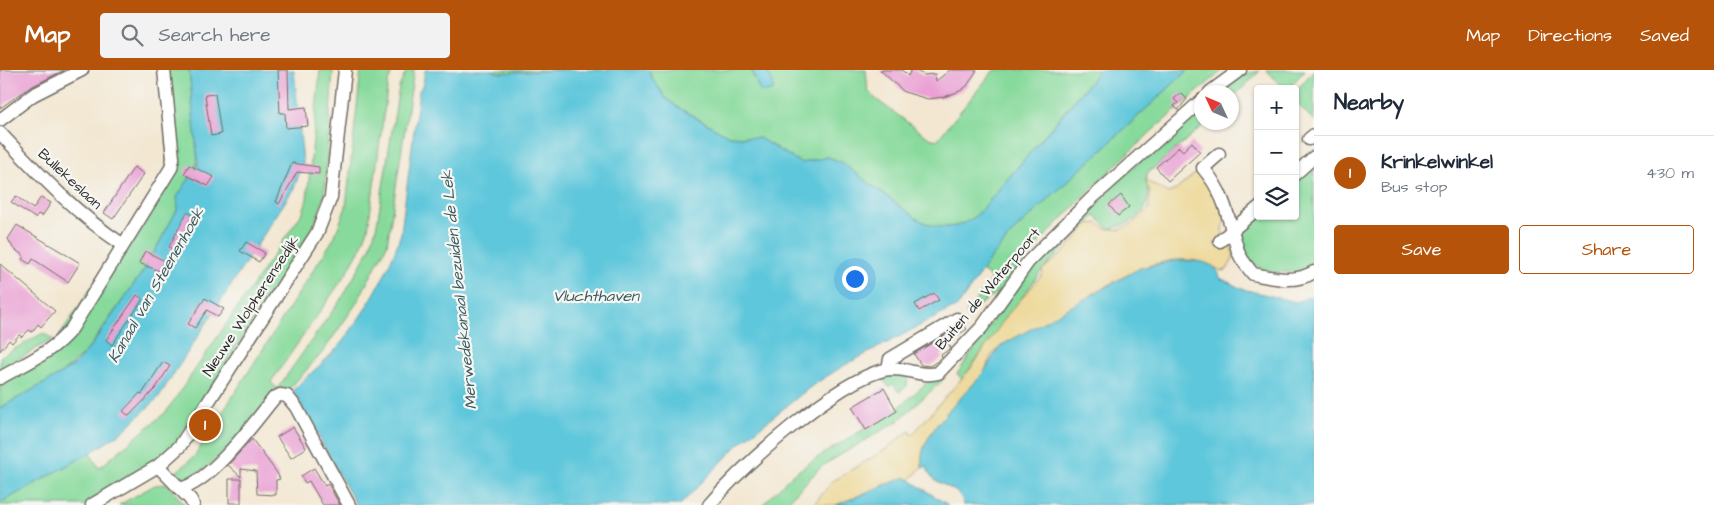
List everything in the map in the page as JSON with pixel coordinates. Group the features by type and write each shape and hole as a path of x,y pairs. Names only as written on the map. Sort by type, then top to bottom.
{"street":[{"path":"0,120 33,96 82,70"},
{"path":"0,378 44,353 62,340 72,328 173,163 164,70"},
{"name":"Nieuwe Wolpherensedijk","path":"92,505 158,466 186,437 322,224 331,197 345,70"},
{"path":"1220,85 1240,70"},
{"name":"Buiten de Waterpoort","path":"709,505 731,481 800,420 844,390 876,372 888,369 938,373 982,327 1028,262 1091,199 1194,107"},
{"name":"Bullekeslaan","path":"0,133 50,186 106,234 122,244"},
{"path":"1219,154 1204,168 1214,181 1228,210 1238,253 1253,274 1277,279 1294,279 1314,272"},
{"path":"1299,170 1314,157"},
{"path":"1220,241 1254,212"},
{"path":"888,369 890,359 957,319"},
{"path":"180,489 193,484 211,469 241,440 274,398 280,395 287,396 296,407 349,505"},
{"path":"158,466 192,503 204,505"}],"green space":[{"path":"168,70 189,70 198,153 195,169 181,193 178,208 146,267 85,353 59,375 0,408 0,379 49,352 167,172"},
{"path":"320,70 333,70 325,187 323,201 313,228 176,442 159,458 85,505 0,505 0,503 90,453 99,468 166,412 303,212 307,199"},
{"path":"361,70 393,70 388,82 368,229 361,247 346,274 271,382 277,389 344,295 370,248 377,224 399,87 407,70 414,70 387,245 356,304 322,353 290,388 278,389 220,456 194,475 181,479 175,473 194,457 334,238 346,207"},
{"path":"491,70 563,70 500,73"},
{"path":"649,70 752,70 753,77 773,83 766,70 866,70 868,91 877,100 929,138 937,140 994,70 1097,70 1098,72 977,215 962,224 939,227 916,218 841,162 828,157 801,163 759,138 729,136 679,108 667,99 651,77"},
{"path":"1188,70 1223,70 1206,85 1194,85 1194,95 1152,131 1095,185 1023,259 1001,291 966,313 991,278 982,271 1015,230"},
{"path":"1266,70 1305,70 1292,85 1280,85"},
{"path":"1314,70 1314,121 1299,105 1299,87"},
{"path":"1260,71 1239,91 1239,85 1224,85 1238,75"},
{"path":"1194,111 1194,130 1198,130 1147,174 1147,205 1140,215 1123,225 1110,229 1095,216 1042,270 962,379 957,374 1010,295 1048,247"},
{"path":"1314,162 1314,267 1303,271 1269,271 1254,264 1249,258 1240,241 1237,230 1254,219 1299,220 1299,175"},
{"path":"43,333 53,339 0,370 0,357"},
{"path":"880,376 908,377 907,386 899,392 893,384 889,387"},
{"path":"946,377 898,421 822,466 784,505 762,505 791,476 818,457 897,409 930,380"},
{"path":"167,484 185,505 119,505 155,485"}],"sand":[{"path":"1199,170 1210,184 1225,217 1222,236 1229,239 1234,257 1227,270 1221,271 1202,262 1183,260 1144,267 1002,345 991,356 983,374 934,429 922,454 922,467 909,481 886,484 836,505 813,505 833,481 886,449 909,431 912,435 972,367 1008,314 1043,274 1042,270 1063,253 1089,224 1096,223 1108,229 1119,230 1132,224 1149,209 1150,192 1145,180 1168,193 1176,190"}],"water":[{"name":"Kanaal van Steenenhoek","path":"189,70 294,70 303,163 294,188 158,398 121,433 90,453 0,503 0,408 59,375 75,364 91,346 146,267 178,208 177,197 198,165"},
{"name":"Vluchthaven","path":"425,70 491,70 500,73 563,70 649,70 651,77 667,99 679,108 729,136 759,138 801,163 828,157 841,162 916,218 931,225 947,227 962,224 977,215 1098,73 1097,70 1188,70 1015,230 987,263 959,305 845,365 813,385 739,444 680,505 356,505 293,390 343,341 369,303 391,261 401,233 419,91 423,84"},
{"path":"752,70 766,70 773,83 773,90 764,93 759,90"},
{"path":"1173,261 1194,261 1208,264 1214,267 1220,278 1242,289 1296,302 1314,295 1314,505 963,505 959,494 933,478 927,466 923,468 922,456 925,444 933,431 983,373 1002,345 1140,268"},
{"path":"905,477 948,505 836,505"}],"building":[{"path":"0,70 64,70 29,88 0,108"},
{"path":"278,70 288,70 289,109 306,107 308,126 286,128 285,113 280,113"},
{"path":"880,70 902,70 908,76 911,70 924,75 935,74 936,81 950,70 977,70 967,86 960,91 944,97 928,99 904,92"},
{"path":"1181,93 1187,99 1178,110 1174,106 1178,103 1174,99"},
{"path":"215,94 221,134 211,136 205,95"},
{"path":"1192,142 1200,152 1168,181 1156,167 1179,147 1183,151"},
{"path":"292,163 319,167 319,174 297,172 279,204 276,202"},
{"path":"189,165 214,177 208,186 184,174"},
{"path":"134,167 144,174 113,219 104,213"},
{"path":"1121,195 1129,207 1118,216 1109,205"},
{"path":"16,196 33,209 41,197 51,203 42,216 38,214 35,218 11,202"},
{"path":"187,212 196,217 178,252 169,247"},
{"path":"17,225 80,263 68,282 33,259 30,264 22,259 24,256 13,248 8,239"},
{"path":"246,242 265,253 259,262 240,251"},
{"path":"145,251 165,261 159,271 139,263"},
{"path":"0,264 55,311 41,327 38,324 32,332 29,330 22,337 19,335 12,343 9,340 0,351"},
{"path":"934,293 939,300 919,311 915,304"},
{"path":"137,295 143,299 112,345 106,340"},
{"path":"205,298 224,309 218,317 207,310 195,328 188,324"},
{"path":"963,324 967,329 947,342 951,348 941,355 942,357 939,360 930,366 921,365 914,354"},
{"path":"163,362 170,366 155,389 129,416 123,411 140,393 142,394"},
{"path":"884,388 897,411 866,430 852,407"},
{"path":"293,427 306,448 291,458 277,437"},
{"path":"252,439 280,479 276,480 276,495 257,494 256,471 241,469 241,477 228,465"},
{"path":"314,468 325,486 328,484 340,505 323,505 309,481 305,483 301,476"},
{"path":"229,479 241,479 241,503 229,503"}],"place":[{"name":"Krinkelwinkel","path":"205,425"}],"water label":[{"name":"Merwedekanaal bezuiden de Lek","path":"459,290"}]}
